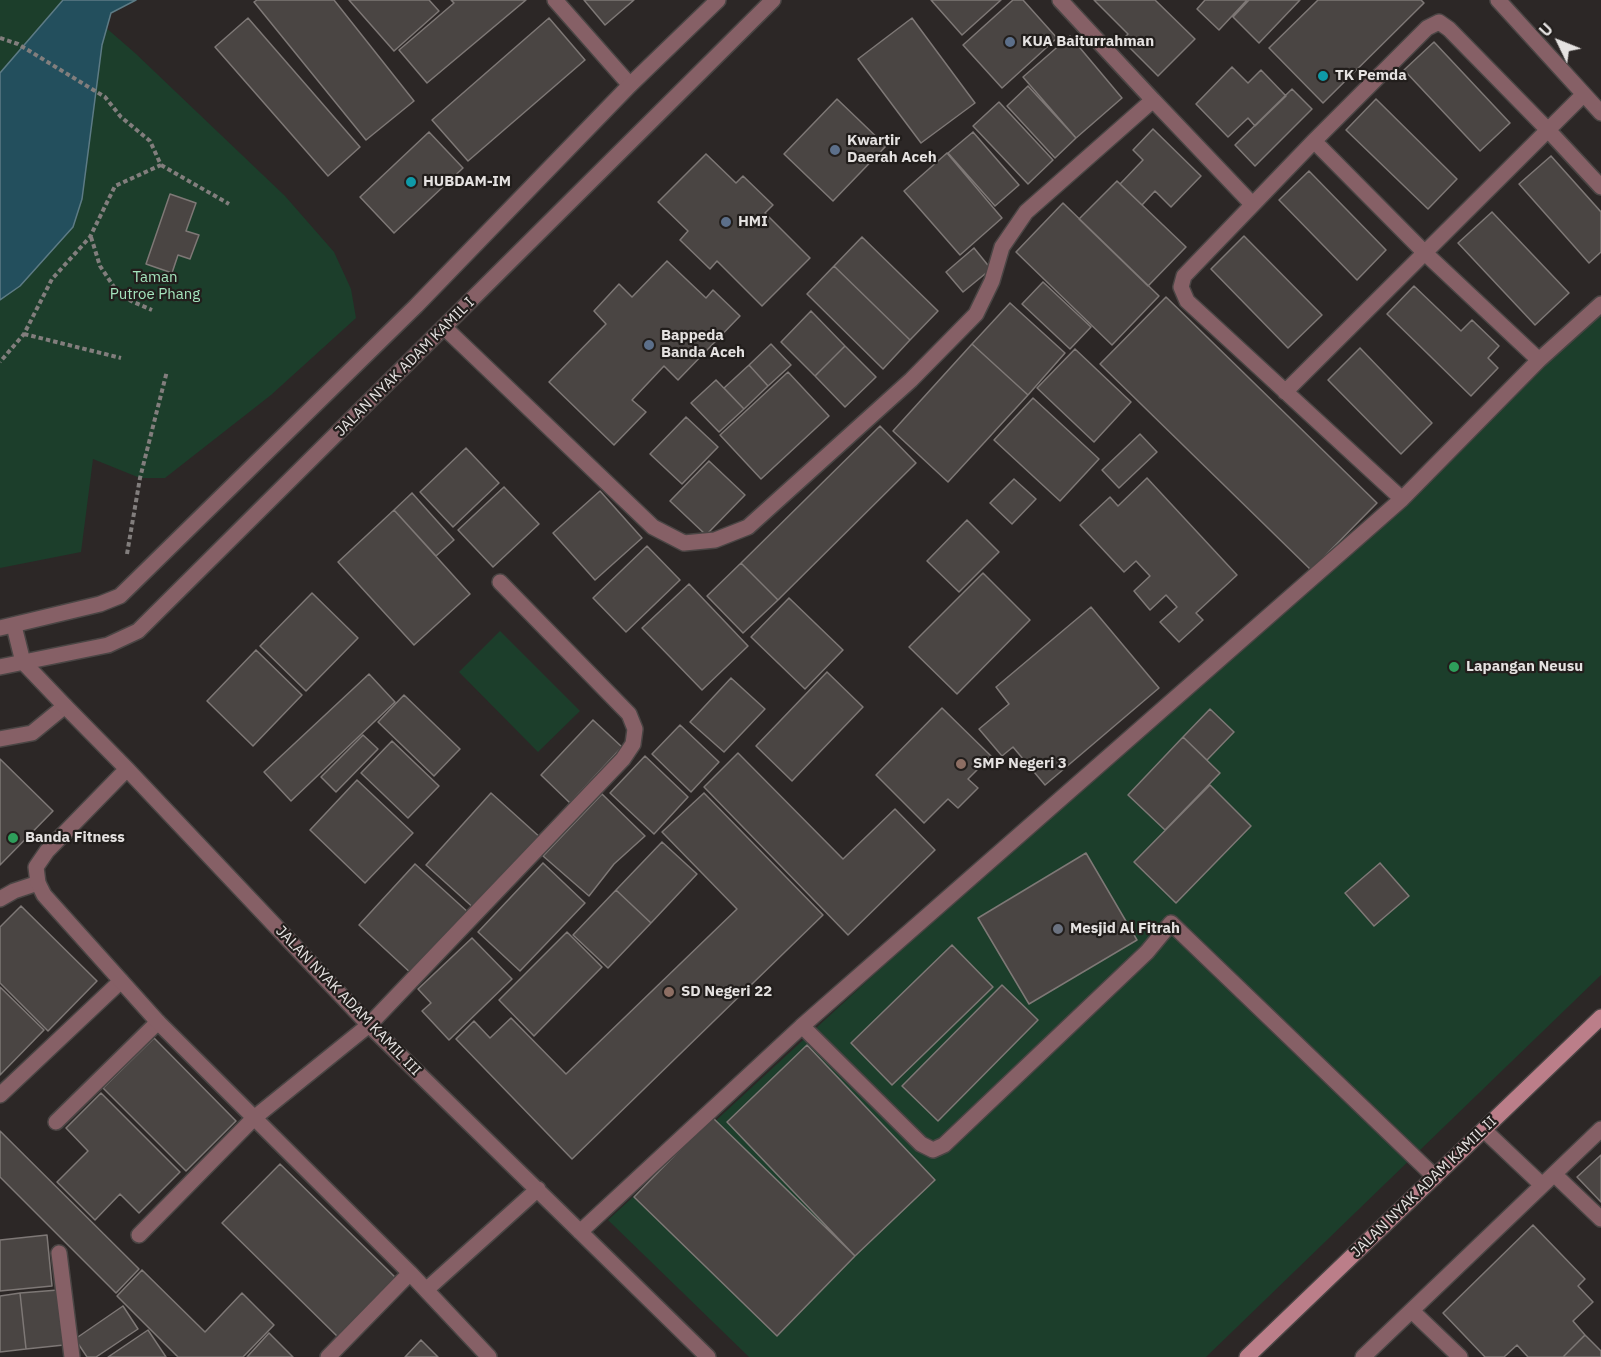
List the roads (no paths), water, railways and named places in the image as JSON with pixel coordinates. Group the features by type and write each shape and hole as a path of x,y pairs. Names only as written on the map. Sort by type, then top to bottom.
{"street":[{"path":"555,0 630,85"},
{"path":"7,627 100,604 120,596 416,306 630,85 718,0"},
{"name":"JALAN NYAK ADAM KAMIL I","path":"0,667 108,645 138,631 773,0"},
{"path":"1060,0 1252,204"},
{"path":"1498,0 1601,113"},
{"path":"1402,499 1187,301 1181,287 1184,276 1252,204 1427,28 1438,22 1449,29 1601,187"},
{"path":"1285,393 1583,95"},
{"path":"445,328 653,527 684,543 715,540 748,527 911,380 976,314 992,281 1002,247 1026,212 1153,100"},
{"path":"1314,141 1425,253 1539,360"},
{"path":"580,1232 802,1026 1402,499 1539,360 1601,304"},
{"path":"139,1235 254,1118 369,1026 623,759 633,744 635,729 629,714 500,582"},
{"name":"JALAN NYAK ADAM KAMIL III","path":"7,627 23,662 369,1026 708,1357"},
{"path":"0,739 32,733 64,706"},
{"path":"127,769 47,851 36,867 38,884 44,895 158,1022 410,1273 489,1357"},
{"path":"0,899 14,891 38,884"},
{"path":"802,1026 921,1144 933,1150 944,1145 1122,976 1156,943 1171,923 1435,1177"},
{"path":"0,1095 121,981"},
{"name":"JALAN NYAK ADAM KAMIL II","path":"1247,1357 1601,1017"},
{"path":"56,1122 158,1022"},
{"path":"1363,1357 1601,1129"},
{"path":"1484,1130 1542,1185"},
{"path":"1554,1174 1601,1219"},
{"path":"426,1290 538,1190"},
{"path":"59,1253 72,1357"},
{"path":"328,1357 410,1273"},
{"path":"1412,1311 1460,1357"}],"water":[{"path":"63,0 136,0 111,13 102,45 82,199 73,227 20,286 0,300 0,73"}],"place":[{"name":"KUA Baiturrahman","path":"1010,42"},
{"name":"TK Pemda","path":"1323,76"},
{"name":"Kwartir Daerah Aceh","path":"835,150"},
{"name":"HUBDAM-IM","path":"411,182"},
{"name":"HMI","path":"726,222"},
{"name":"Bappeda Banda Aceh","path":"649,345"},
{"name":"Lapangan Neusu","path":"1454,667"},
{"name":"SMP Negeri 3","path":"961,764"},
{"name":"Banda Fitness","path":"13,838"},
{"name":"Mesjid Al Fitrah","path":"1058,929"},
{"name":"SD Negeri 22","path":"669,992"}],"park label":[{"name":"Taman Putroe Phang","path":"155,286"}]}
